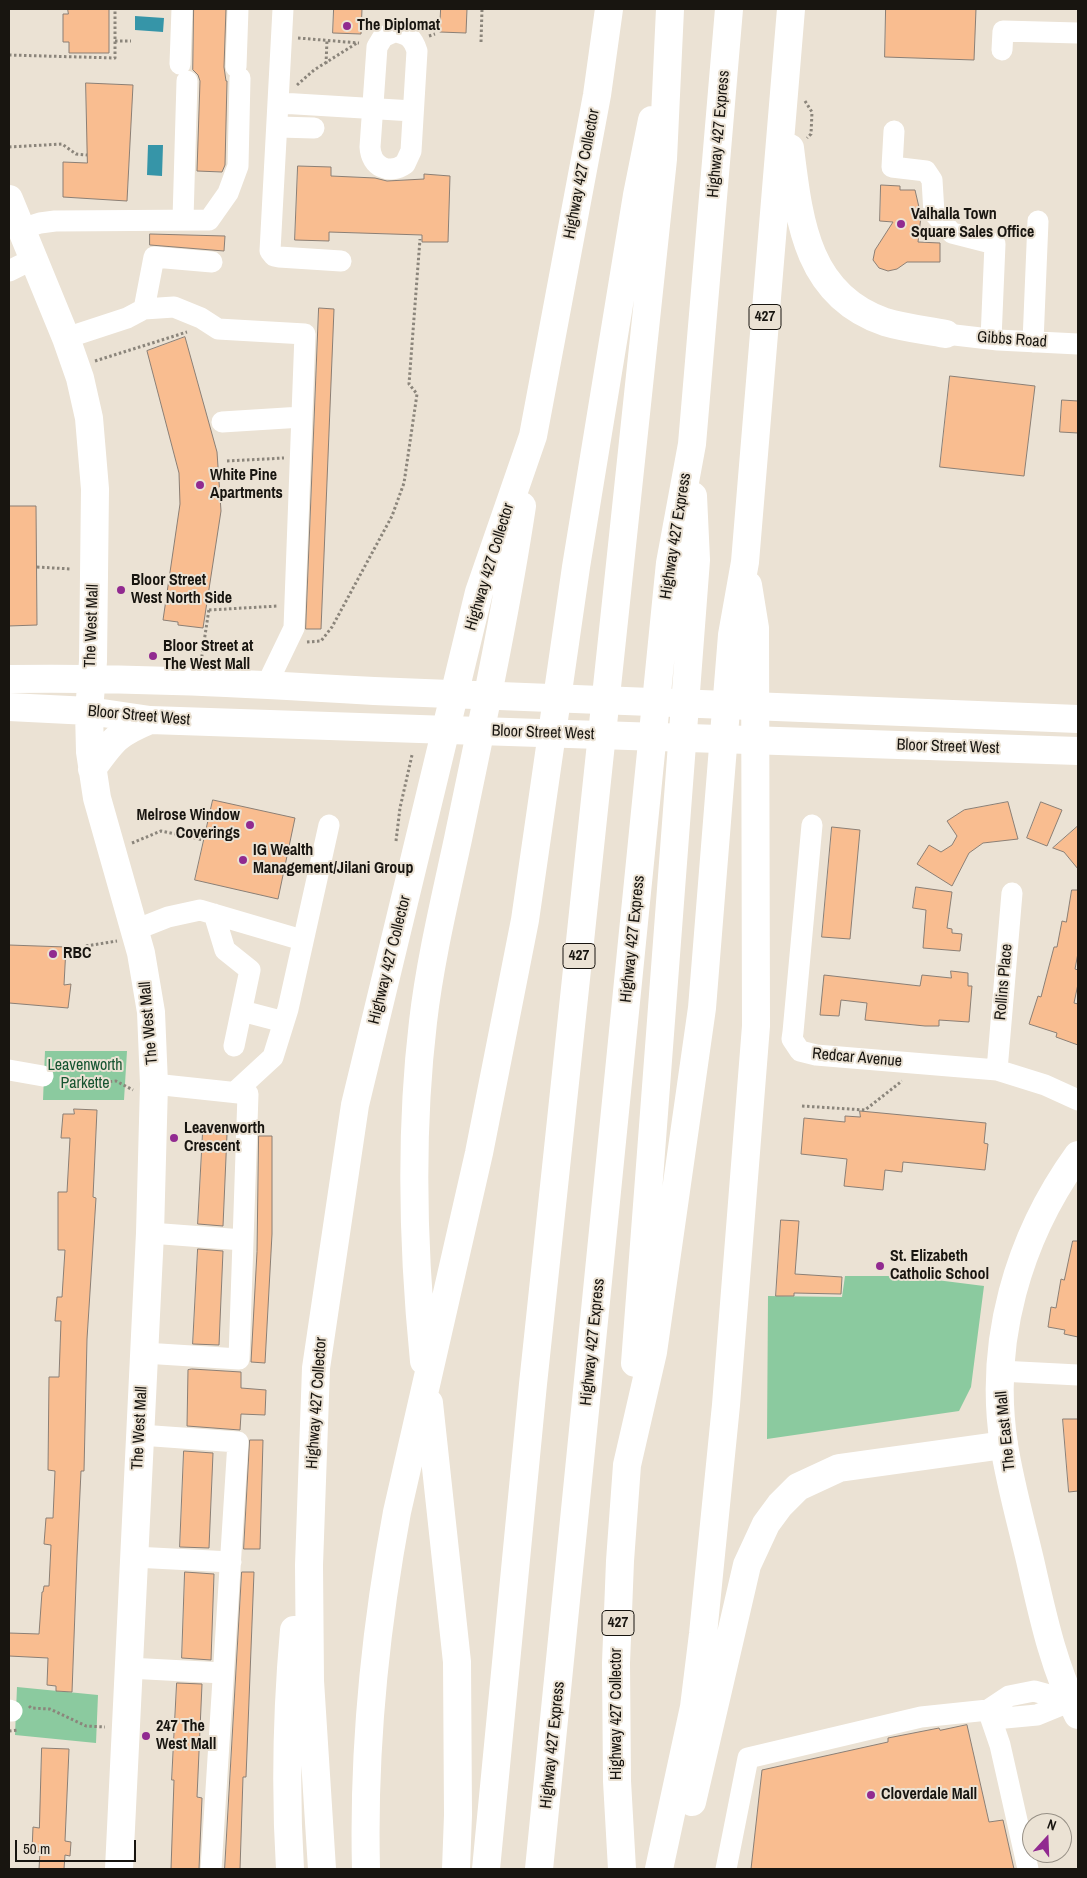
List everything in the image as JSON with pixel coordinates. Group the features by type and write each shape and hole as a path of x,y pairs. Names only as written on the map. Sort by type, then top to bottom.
{"main road":[{"name":"Highway 427 Collector","path":"322,1869 310,1681 309,1565 316,1368 355,1105 479,592 533,436 597,95 609,9"},
{"name":"427","path":"486,1869 534,1374 663,159 670,9"},
{"name":"Highway 427 Express","path":"540,1869 670,563 692,444 729,9"},
{"name":"Highway 427 Collector","path":"622,1869 616,1663 627,1465 653,1352 701,1018 732,635 745,562 791,9"},
{"path":"366,1869 371,1710 384,1588 397,1512 464,1222 525,920 576,567 629,244 667,43"},
{"path":"785,73 795,185 809,246 821,274 842,297 876,318 906,327 946,334"},
{"name":"The West Mall","path":"13,215 33,258 77,367 88,418 95,489 89,712 92,769 97,798 136,934 150,1003 154,1088 150,1232 119,1869"},
{"path":"456,1869 458,1815 457,1662 421,1325 414,1170 423,1022 444,904 507,604 533,436"},
{"path":"627,1465 696,560 692,444"},
{"path":"659,1869 694,1707 704,1634 726,1406 756,1026 755,628 745,562"},
{"name":"Bloor Street West","path":"9,679 91,679 267,684 374,691 1078,719"},
{"name":"Bloor Street West","path":"9,707 89,712 150,720 1078,751"},
{"path":"92,769 114,738 129,728 150,720"},
{"name":"The East Mall","path":"1076,1705 1054,1654 1039,1598 1004,1445 1000,1371 1008,1310 1020,1262 1051,1195 1078,1154"},
{"path":"676,1869 747,1565 766,1524 798,1487 839,1468 1004,1445"},
{"path":"290,1869 286,1808 289,1683 294,1629 309,1565"}],"street":[{"path":"182,9 183,219"},
{"path":"13,215 40,223 55,221 209,220 228,193 238,166 238,9"},
{"path":"284,9 285,96 279,127 270,244 272,254 279,257 340,261"},
{"path":"1002,50 1003,30 1078,33"},
{"path":"394,32 405,34 414,42 417,51 409,158 399,168 392,170 379,166 370,154 372,110 367,45 394,32"},
{"path":"285,96 372,110 413,111"},
{"path":"279,127 314,128"},
{"path":"894,131 892,167 926,171 932,180 934,213 952,233 995,244 991,339"},
{"path":"1033,342 1038,221"},
{"path":"144,309 154,257 212,262"},
{"path":"9,271 33,258"},
{"path":"66,338 127,318 144,309 174,308 201,318 218,329 305,334 302,458 294,628 267,684"},
{"name":"Gibbs Road","path":"946,334 991,339 1078,344"},
{"path":"222,422 302,416"},
{"path":"144,1353 239,1359 244,1240 242,1093 273,1057 284,1022 329,825"},
{"name":"Redcar Avenue","path":"812,825 792,1032 795,1046 804,1053 816,1055 997,1070 1045,1085 1078,1100"},
{"name":"Rollins Place","path":"997,1070 1012,893"},
{"path":"136,934 168,917 200,910 302,940"},
{"path":"214,914 225,950 250,970 234,1046"},
{"path":"242,1011 284,1022"},
{"path":"9,1070 43,1076"},
{"path":"154,1088 242,1093"},
{"path":"150,1232 244,1240"},
{"path":"1000,1371 1078,1375"},
{"path":"140,1435 238,1442 211,1869"},
{"path":"134,1557 230,1562"},
{"path":"128,1668 224,1673"},
{"path":"726,1869 748,1758 921,1717 988,1710 1009,1696 1037,1691 1076,1705"},
{"path":"988,1710 1000,1745 1028,1869"}],"path":[{"path":"9,55 115,58 115,9"},
{"path":"481,42 482,9"},
{"path":"293,38 367,45"},
{"path":"326,64 327,40"},
{"path":"115,41 132,41"},
{"path":"285,96 314,70 367,45"},
{"path":"9,146 62,144 76,154 87,155"},
{"path":"283,649 296,642 321,641 332,627 392,516 404,483 417,394 409,384 420,239"},
{"path":"77,367 188,331"},
{"path":"227,461 302,458"},
{"path":"37,568 71,569"},
{"path":"201,664 209,609 296,604"},
{"path":"112,851 161,831 204,840"},
{"path":"86,946 136,934"},
{"path":"43,1076 61,1082 85,1084 116,1081 129,1090 154,1088"},
{"path":"802,1106 865,1110 902,1081"},
{"path":"15,1707 53,1710 86,1726 126,1727"}],"green space":[{"name":"Leavenworth Parkette","path":"45,1051 127,1051 124,1100 43,1100"},
{"path":"845,1276 905,1276 984,1286 971,1387 959,1411 767,1439 768,1296 842,1297"},
{"path":"17,1687 98,1695 96,1743 15,1735"}],"water":[{"path":"135,16 164,18 163,32 135,30"},
{"path":"148,145 163,145 162,176 147,175"}],"building":[{"path":"68,9 109,9 109,53 69,53 69,42 63,42 63,14 68,14"},
{"path":"194,9 226,9 224,67 227,81 225,165 222,172 197,171 200,81 198,75 193,70"},
{"path":"334,9 362,9 361,34 333,33"},
{"path":"441,9 467,9 466,33 440,32"},
{"path":"886,9 976,9 974,60 885,57"},
{"path":"86,83 133,85 127,201 63,197 63,162 87,163"},
{"path":"298,166 331,167 331,176 375,178 387,181 424,179 424,174 450,176 448,242 422,242 422,235 329,232 329,241 295,240"},
{"name":"Valhalla Town Square Sales Office","path":"881,185 900,186 900,190 915,190 921,216 918,242 940,243 940,262 907,262 897,269 888,271 879,268 873,260 875,250 893,222 880,221"},
{"path":"150,234 225,236 224,251 150,245"},
{"path":"319,308 334,309 321,629 306,629"},
{"name":"White Pine Apartments","path":"185,337 217,452 221,511 203,628 178,625 178,622 163,620 180,504 179,473 147,351"},
{"path":"950,376 1035,386 1024,476 940,467"},
{"path":"1062,400 1078,401 1078,433 1060,432"},
{"path":"9,506 36,506 37,625 9,626"},
{"name":"IG Wealth Management/Jilani Group","path":"213,800 295,818 278,899 195,880"},
{"path":"1008,802 1018,839 983,843 969,853 952,886 917,864 929,845 941,852 952,845 957,836 947,821 964,810"},
{"path":"1041,802 1062,810 1047,846 1027,838"},
{"path":"1078,826 1078,869 1064,852 1053,848"},
{"path":"832,827 860,830 850,939 822,937"},
{"path":"916,887 952,892 947,928 952,929 952,933 962,934 960,951 923,948 926,910 913,908"},
{"path":"1072,890 1078,890 1078,953 1075,969 1078,970 1078,984 1074,1003 1078,1004 1078,1045 1056,1037 1057,1033 1029,1024 1038,996 1041,997 1054,947 1057,947 1062,921 1066,922"},
{"path":"9,945 66,947 64,985 71,984 68,1008 9,1003"},
{"path":"951,971 968,973 968,986 972,986 969,1022 939,1020 939,1026 925,1026 865,1020 867,1003 841,1000 839,1016 820,1015 824,975 920,986 922,975 951,978"},
{"path":"74,1109 97,1110 93,1197 96,1198 87,1339 84,1471 81,1471 72,1692 56,1691 56,1686 47,1685 48,1658 9,1656 9,1633 39,1634 42,1592 44,1586 49,1586 51,1545 44,1544 46,1518 53,1518 55,1471 48,1470 49,1377 59,1377 61,1321 55,1321 57,1297 62,1297 65,1250 58,1250 58,1192 67,1192 70,1138 61,1138 63,1114 74,1114"},
{"path":"860,1111 986,1123 984,1143 988,1144 985,1170 903,1162 902,1172 885,1170 883,1190 844,1186 847,1159 801,1154 804,1118 845,1122 845,1116 860,1117"},
{"path":"203,1132 227,1134 223,1226 198,1224"},
{"path":"259,1136 272,1136 272,1234 265,1363 251,1362 257,1252"},
{"path":"781,1220 799,1221 795,1274 842,1277 841,1294 794,1293 794,1296 776,1296"},
{"path":"1073,1241 1078,1241 1078,1337 1064,1334 1065,1330 1048,1327 1051,1307 1056,1308 1061,1279 1064,1280"},
{"path":"198,1249 223,1251 219,1345 193,1344"},
{"path":"188,1370 241,1372 241,1388 266,1390 265,1415 241,1414 240,1430 187,1426"},
{"path":"1063,1419 1078,1419 1078,1491 1069,1492"},
{"path":"250,1440 263,1440 260,1549 244,1549"},
{"path":"184,1451 213,1453 209,1548 180,1547"},
{"path":"185,1572 214,1574 211,1660 182,1658"},
{"path":"242,1572 254,1572 246,1777 243,1777 240,1869 225,1869"},
{"path":"177,1683 202,1684 197,1797 202,1798 199,1869 171,1869 174,1780 172,1780"},
{"name":"Cloverdale Mall","path":"967,1725 989,1822 1003,1820 1014,1869 751,1869 762,1770 888,1742 888,1738 939,1728 940,1730"},
{"path":"42,1748 69,1749 65,1841 71,1842 70,1856 65,1855 64,1869 39,1869 40,1852 32,1851 33,1827 39,1828"}],"place":[{"name":"The Diplomat","path":"347,26"},
{"name":"Valhalla Town Square Sales Office","path":"901,224"},
{"name":"White Pine Apartments","path":"200,485"},
{"name":"Bloor Street West North Side","path":"121,590"},
{"name":"Bloor Street at The West Mall","path":"153,656"},
{"name":"Melrose Window Coverings","path":"250,825"},
{"name":"IG Wealth Management/Jilani Group","path":"243,860"},
{"name":"RBC","path":"53,954"},
{"name":"Leavenworth Crescent","path":"174,1138"},
{"name":"St. Elizabeth Catholic School","path":"880,1266"},
{"name":"247 The West Mall","path":"146,1736"},
{"name":"Cloverdale Mall","path":"871,1795"}]}
